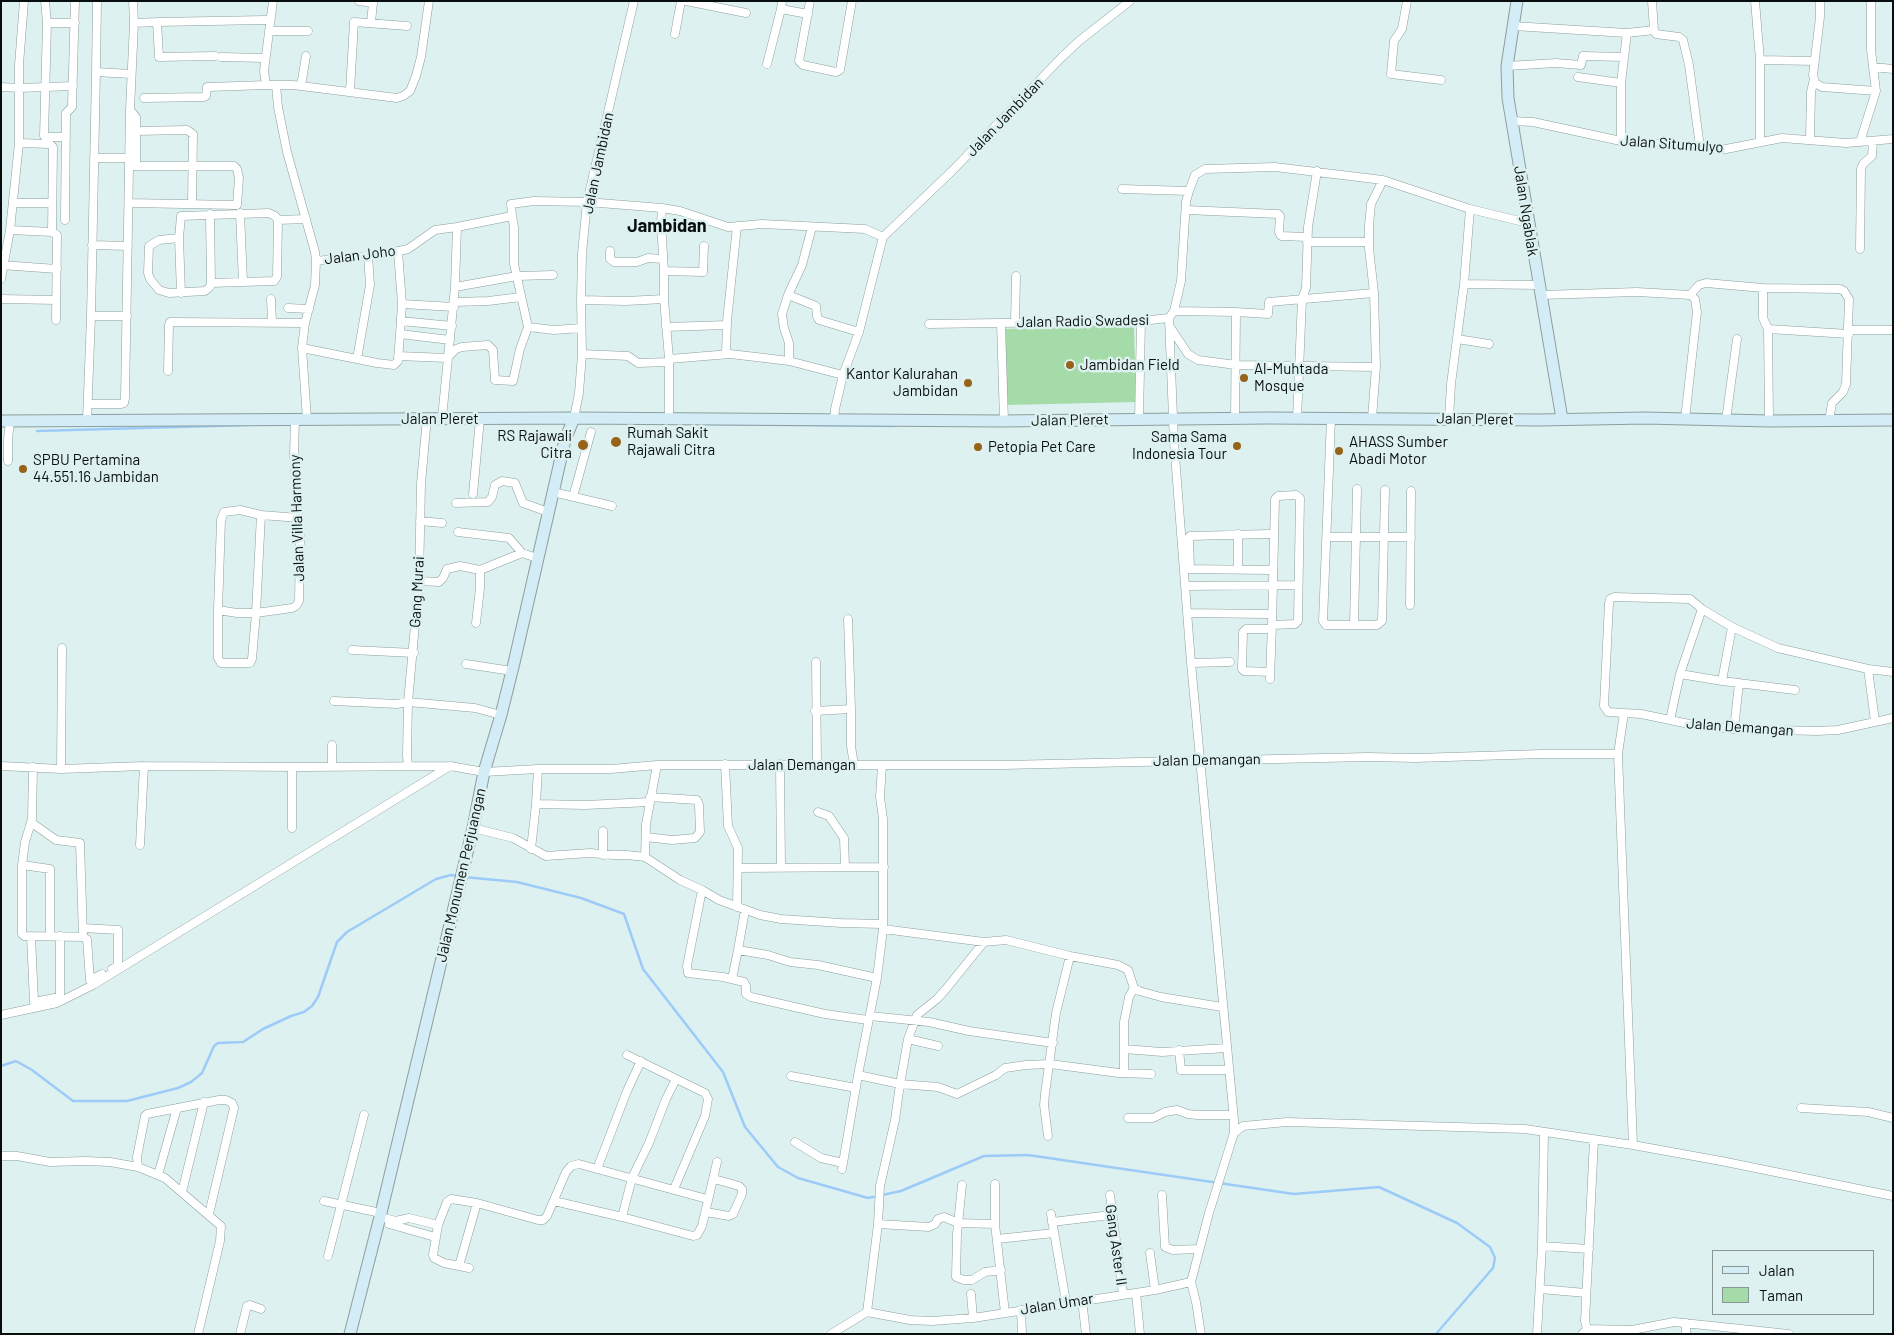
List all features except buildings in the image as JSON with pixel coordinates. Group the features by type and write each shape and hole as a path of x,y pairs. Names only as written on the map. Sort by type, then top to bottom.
{"main road":[{"name":"Jalan Ngablak","path":"1517,1 1507,66 1508,98 1562,419"},
{"name":"Jalan Pleret","path":"6,421 574,418 1004,421 1235,415 1297,415 1331,418 1372,414 1562,419 1893,420"},
{"name":"Jalan Monumen Perjuangan","path":"350,1334 380,1217 473,828 484,772 512,671 552,492 565,440 574,418"}],"street":[{"path":"1,279 10,230 19,143 19,88 24,1"},
{"path":"45,1 47,23 44,136 46,138 66,137"},
{"path":"65,220 66,113 72,109 75,1"},
{"path":"87,420 91,316 97,1"},
{"path":"132,163 130,110 134,22 133,1"},
{"path":"266,85 264,72 265,58 273,1"},
{"path":"359,1 373,2 371,22"},
{"path":"144,98 204,97 206,96 207,87 266,85 301,86 396,98 403,96 410,91 416,76 421,57 429,1"},
{"name":"Jalan Jambidan","path":"574,418 579,393 582,354 582,254 587,202 634,1"},
{"path":"675,34 682,1"},
{"path":"686,1 746,13"},
{"path":"810,1 799,61 803,65 837,72 840,70 852,1"},
{"name":"Jalan Jambidan","path":"883,237 952,172 1067,52 1130,1"},
{"path":"1407,1 1402,29 1394,41 1391,74 1441,80"},
{"path":"1652,1 1654,30 1656,34 1683,40 1689,64 1700,147"},
{"path":"1755,1 1760,60 1760,142"},
{"path":"1810,139 1811,92 1814,79 1820,1"},
{"path":"1860,142 1876,91 1871,44 1871,1"},
{"path":"767,64 781,5 808,14"},
{"path":"134,22 265,20"},
{"path":"156,22 158,57 218,56 265,58"},
{"path":"350,91 354,22 407,26"},
{"path":"47,23 75,23"},
{"path":"1513,26 1627,33 1654,30"},
{"path":"270,31 308,31"},
{"path":"1621,141 1621,83 1627,33"},
{"path":"301,86 306,56"},
{"path":"1507,66 1556,63 1581,64 1583,56 1624,56"},
{"path":"1760,60 1815,62"},
{"path":"1873,67 1893,69"},
{"path":"96,72 131,74"},
{"path":"1578,77 1621,83"},
{"path":"1814,79 1815,83 1822,87 1876,91"},
{"path":"276,85 278,107 287,152 316,261 315,285 305,323 302,348 307,419"},
{"path":"1,87 45,88 73,86"},
{"path":"88,404 124,403 126,393 129,204 136,131 136,117 130,110"},
{"name":"Jalan Situmulyo","path":"1512,121 1533,122 1621,141 1732,149 1782,138 1860,142 1893,139"},
{"path":"136,131 174,129 191,131 194,138 192,204"},
{"path":"1860,249 1861,168 1872,156 1873,141"},
{"path":"19,143 52,144 52,232"},
{"path":"94,158 132,163 234,166 237,169 237,205 129,204"},
{"path":"1187,569 1172,416 1170,328 1171,315 1182,276 1186,210 1189,191 1195,175 1210,168 1270,167 1383,180 1470,209 1528,224"},
{"path":"1297,415 1302,299 1306,288 1307,239 1317,171"},
{"path":"1372,414 1376,367 1374,293 1369,242 1371,204 1383,180"},
{"path":"1122,189 1189,191"},
{"path":"398,356 447,358 462,347 488,345 493,350 495,380 510,382 514,379 520,349 528,327 514,264 514,227 510,206 515,203 534,201 587,202 662,208 680,211 728,227 762,224 865,229 883,237 859,332 843,375 834,420"},
{"path":"13,203 51,204"},
{"path":"662,208 664,299 669,360 669,419"},
{"path":"1449,416 1452,376 1464,284 1470,209"},
{"path":"1186,210 1278,214 1280,216 1279,232 1281,236 1369,242"},
{"path":"240,213 242,282"},
{"path":"181,292 179,238 181,216 269,213 275,216 278,220 276,279 274,281 211,283"},
{"path":"179,238 164,239 150,246 148,273 153,285 159,290 169,293 205,291 210,287 211,283 210,214"},
{"name":"Jalan Joho","path":"316,261 398,251 412,246 435,230 512,216"},
{"path":"278,220 306,219"},
{"path":"726,354 737,226"},
{"path":"442,418 456,287 457,227"},
{"path":"789,361 789,343 782,314 788,295 802,265 812,227"},
{"path":"10,230 52,232 57,234 56,320"},
{"path":"92,245 128,246"},
{"path":"664,271 703,272 704,246"},
{"path":"302,348 391,366 396,364 402,304 398,251"},
{"path":"610,251 610,259 614,262 637,262 648,258 663,259"},
{"path":"357,359 370,285 368,255"},
{"path":"2,266 57,269"},
{"path":"456,287 518,276 553,275"},
{"path":"1015,323 1016,276"},
{"path":"1464,284 1539,290 1690,295 1695,299 1697,312 1685,419"},
{"path":"1690,295 1699,284 1763,288 1840,289 1844,291 1849,299 1846,384 1843,392 1832,403 1829,421"},
{"path":"1763,288 1763,318 1768,328 1769,421"},
{"path":"1302,299 1374,293"},
{"path":"788,295 814,304 818,309 817,316 819,320 859,332"},
{"path":"402,304 454,305 521,297"},
{"name":"Jalan Radio Swadesi","path":"928,324 1140,321 1171,315 1236,312 1269,314 1269,298 1302,299"},
{"path":"1,299 56,300"},
{"path":"271,299 272,322"},
{"path":"581,300 626,301 664,299"},
{"path":"288,308 309,309"},
{"path":"1235,415 1236,312"},
{"path":"91,316 127,316"},
{"path":"401,321 452,326"},
{"path":"1139,418 1140,321"},
{"path":"168,372 168,325 170,322 305,323"},
{"path":"1001,323 1004,421"},
{"path":"666,327 727,325"},
{"path":"528,327 554,330 581,328"},
{"path":"1170,328 1188,354 1194,358 1236,365 1376,367"},
{"path":"1768,328 1849,332 1893,330"},
{"path":"400,334 450,340"},
{"path":"1458,339 1489,344"},
{"path":"1726,420 1737,339"},
{"path":"582,354 628,356 638,363 726,354 789,361 843,375"},
{"name":"Gang Murai","path":"408,766 406,756 408,702 414,653 419,581 423,446 426,418"},
{"path":"1331,418 1323,621 1326,625 1376,625 1382,621 1386,490"},
{"name":"Jalan Villa Harmony","path":"218,610 256,613 292,608 299,601 300,518 294,454 295,419"},
{"path":"473,494 480,419"},
{"path":"6,421 4,440 8,461"},
{"path":"573,497 591,432"},
{"path":"456,503 488,502 492,497 495,485 502,481 515,483 520,500 523,503 548,512"},
{"path":"1354,625 1357,489"},
{"path":"1410,605 1411,491"},
{"path":"552,492 612,506"},
{"path":"1273,585 1272,627 1270,675 1246,671 1242,669 1243,632 1246,629 1272,627 1297,623 1300,498 1296,495 1278,496 1275,499 1273,585"},
{"path":"262,515 251,661 247,664 223,663 218,661 218,610 222,516 224,512 240,510 262,515 300,518"},
{"path":"420,522 442,523"},
{"path":"458,532 510,538 522,553 537,558"},
{"path":"1238,534 1238,569"},
{"path":"1201,1334 1191,1282 1234,1133 1187,613 1185,586 1189,537 1269,534"},
{"path":"1327,537 1411,537"},
{"path":"419,581 440,582 447,569 460,566 480,570 522,553"},
{"path":"1187,569 1269,570"},
{"path":"476,623 480,570"},
{"path":"1185,586 1298,585"},
{"name":"Jalan Demangan","path":"1702,609 1696,602 1687,599 1614,597 1610,599 1604,706 1608,712 1641,714 1692,725 1734,729 1830,731 1893,718"},
{"path":"1670,720 1680,674 1702,609 1758,640 1790,651 1868,669 1893,672"},
{"path":"1187,613 1267,614"},
{"path":"848,619 851,746 854,765"},
{"path":"1722,681 1732,627"},
{"path":"61,768 62,648"},
{"path":"352,650 414,653"},
{"path":"816,662 817,765"},
{"path":"1191,663 1230,662"},
{"path":"466,664 512,671"},
{"path":"1868,669 1875,721"},
{"path":"1680,674 1795,690"},
{"path":"1734,729 1740,683"},
{"path":"334,701 397,704 408,702 475,708 501,715"},
{"path":"816,711 851,709"},
{"path":"1624,713 1618,754 1633,1145"},
{"path":"332,744 332,767"},
{"name":"Jalan Demangan","path":"1,766 61,768 144,766 332,767 454,764 484,772 538,769 611,769 657,765 780,764 882,766 1618,754"},
{"path":"1,1015 57,1003 93,985 454,764"},
{"path":"725,764 728,826 729,832 738,845 741,908 738,950 732,978"},
{"path":"780,764 782,868"},
{"path":"645,857 650,799 657,765"},
{"path":"140,845 144,766"},
{"path":"795,1142 821,1158 842,1166 877,978 882,926 884,867 883,819 880,797 882,766"},
{"path":"32,823 56,840 79,842 80,844 83,932 87,939 90,980 118,966 118,930 83,932 60,936 24,936 22,934 22,865 25,842 32,823 33,767"},
{"path":"292,767 292,828"},
{"path":"531,848 538,769"},
{"path":"536,804 585,805 650,799 697,800 700,813 700,832 695,838 672,840 646,837"},
{"path":"818,812 829,816 844,838 845,867"},
{"path":"473,828 513,838 546,856 590,853 603,855 627,854 645,857 680,880 719,900 782,919 882,926 984,942 1006,940 1123,967 1131,976 1134,988 1129,997 1124,1022 1124,1073"},
{"path":"603,831 603,855"},
{"path":"22,865 50,869 50,936"},
{"path":"738,868 884,867"},
{"path":"702,890 686,971 691,974 732,978 745,983 746,994 751,997 825,1014 929,1022 969,1031 1053,1043"},
{"path":"32,936 34,1002 60,997 60,936"},
{"path":"831,1334 867,1312 878,1224 880,1186 895,1120 908,1039 914,1021 920,1011 937,999 946,989 984,942"},
{"path":"738,950 877,978"},
{"path":"1048,1136 1044,1105 1056,1013 1070,956"},
{"path":"1134,988 1146,994 1222,1007"},
{"path":"908,1039 938,1046"},
{"path":"1124,1049 1162,1052 1227,1048"},
{"path":"1179,1050 1181,1070 1229,1070"},
{"path":"627,1055 705,1093 708,1103 674,1189"},
{"path":"596,1169 626,1091 641,1061"},
{"path":"858,1075 900,1084 938,1087 957,1094 1012,1066 1050,1064 1124,1073 1151,1074"},
{"path":"791,1076 856,1088"},
{"path":"622,1217 632,1178 676,1079"},
{"path":"138,1167 137,1158 145,1116 151,1112 204,1102 226,1100 232,1103 234,1108 209,1214"},
{"path":"182,1192 204,1102"},
{"path":"158,1175 178,1108"},
{"path":"1801,1108 1868,1112 1893,1118"},
{"path":"1128,1118 1153,1118 1165,1112 1177,1110 1188,1114 1233,1117 1243,1126"},
{"path":"328,1256 364,1114"},
{"path":"1234,1133 1243,1126 1286,1122 1525,1129 1633,1145 1893,1196"},
{"path":"1537,1334 1542,1246 1544,1133"},
{"path":"1594,1140 1585,1331 1651,1330 1667,1323 1686,1323 1763,1333 1789,1334"},
{"path":"1,1156 17,1156 50,1162 110,1162 138,1167 166,1178 209,1214 222,1229 198,1334"},
{"path":"554,1201 694,1236 699,1232 706,1212 707,1199 714,1179 717,1162"},
{"path":"469,1268 444,1263 434,1258 433,1255 438,1225 446,1202 451,1199 477,1203 543,1220 547,1216 566,1172 571,1166 579,1164 707,1199"},
{"path":"706,1212 732,1215 736,1211 742,1194 742,1189 739,1186 714,1179"},
{"path":"962,1184 956,1234 956,1277 972,1280 985,1272 1001,1270"},
{"path":"995,1184 995,1224 1005,1313"},
{"name":"Gang Aster II","path":"1110,1195 1111,1215 1123,1294"},
{"path":"1162,1195 1165,1247 1173,1250 1199,1249"},
{"path":"324,1201 341,1204 435,1237"},
{"path":"459,1266 477,1203"},
{"path":"1052,1214 1066,1302"},
{"path":"1052,1222 1111,1215"},
{"path":"380,1217 396,1221 409,1218 438,1225"},
{"path":"878,1224 929,1227 944,1217 958,1223 995,1224"},
{"path":"997,1239 1054,1233"},
{"path":"1542,1246 1589,1249"},
{"path":"1150,1253 1155,1290"},
{"name":"Jalan Umar","path":"867,1312 910,1320 932,1321 973,1318 1066,1302 1155,1290 1191,1282"},
{"path":"1540,1290 1586,1293"},
{"path":"1136,1292 1140,1334"},
{"path":"970,1294 973,1318"},
{"path":"1082,1300 1086,1334"},
{"path":"240,1334 246,1306 252,1305 261,1309"},
{"path":"1020,1310 1022,1334"},
{"path":"1686,1323 1686,1334"}],"green space":[{"name":"Jambidan Field","path":"1134,325 1136,402 1007,405 1005,329"}],"waterway":[{"path":"700,424 894,426"},
{"path":"37,431 248,425"},
{"path":"1,1066 16,1061 32,1070 73,1101 127,1101 178,1088 191,1082 202,1073 214,1046 218,1043 243,1042 263,1029 304,1012 312,1006 318,997 337,942 347,932 436,879 451,875 458,876"},
{"path":"464,877 517,882 581,898 624,914 643,969 723,1072 745,1127 778,1167 798,1178 868,1198 901,1191 984,1156 1028,1155 1294,1194 1379,1187 1457,1223 1490,1247 1495,1258 1493,1268 1436,1334"}],"place":[{"name":"Jambidan Field","path":"1070,365"},
{"name":"Al-Muhtada Mosque","path":"1244,378"},
{"name":"Kantor Kalurahan Jambidan","path":"968,383"},
{"name":"Rumah Sakit Rajawali Citra","path":"616,442"},
{"name":"RS Rajawali Citra","path":"583,445"},
{"name":"Sama Sama Indonesia Tour","path":"1237,446"},
{"name":"Petopia Pet Care","path":"978,447"},
{"name":"AHASS Sumber Abadi Motor","path":"1339,451"},
{"name":"SPBU Pertamina 44.551.16 Jambidan","path":"23,469"}],"district":[{"name":"Jambidan","path":"667,226"}]}
